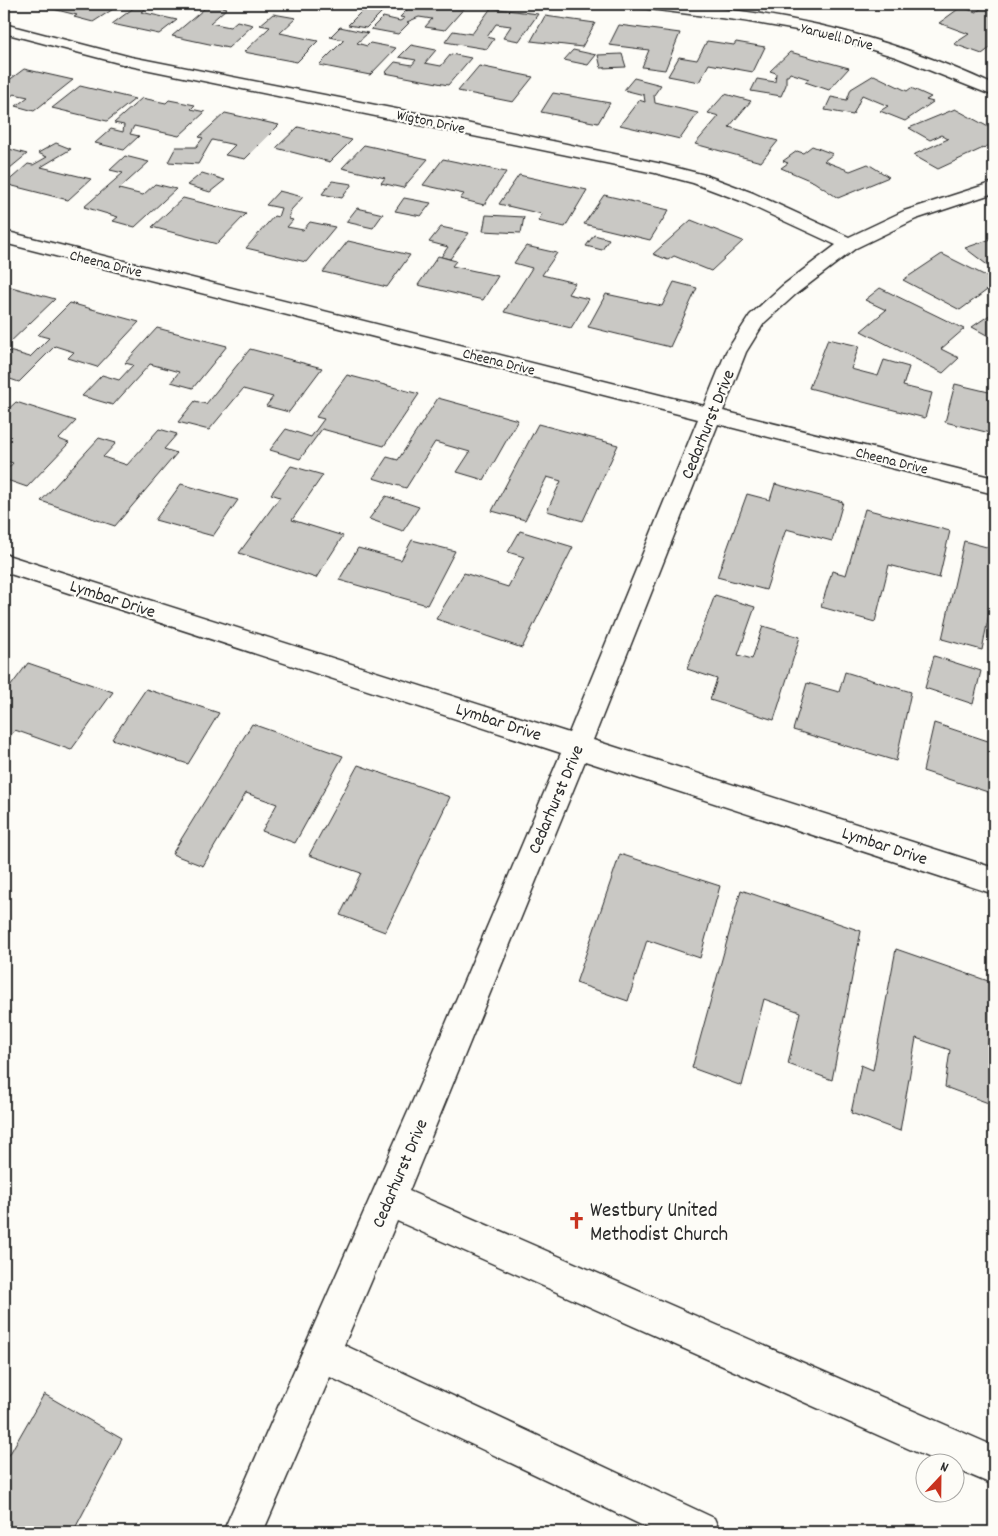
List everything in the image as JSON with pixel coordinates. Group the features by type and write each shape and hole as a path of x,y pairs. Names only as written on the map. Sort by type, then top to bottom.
{"street":[{"name":"Yarwell Drive","path":"642,4 729,9 844,36 903,53 958,74 994,91"},
{"name":"Wigton Drive","path":"4,28 130,61 442,123 665,170 698,179 747,197 849,244"},
{"name":"Cedarhurst Drive","path":"243,1532 388,1199 577,746 736,352 757,319 788,290 849,244 910,215 994,187"},
{"name":"Cheena Drive","path":"4,237 994,486"},
{"name":"Lymbar Drive","path":"4,563 994,881"},
{"path":"388,1199 994,1466"},
{"path":"322,1354 700,1532"}],"building":[{"path":"56,4 121,4 93,22 74,17 77,15 49,8"},
{"path":"139,4 152,4 141,12 177,20 159,34 112,24"},
{"path":"210,4 227,8 210,23 230,27 237,21 253,25 228,48 172,36"},
{"path":"356,4 390,4 366,28 348,25 367,6"},
{"path":"413,4 467,5 445,30 425,27 432,19 419,17 407,22 409,23 398,34 371,29 383,17 400,21 405,18 400,17"},
{"path":"985,6 994,8 994,45 982,54 954,44 969,34 939,23 961,7 976,12"},
{"path":"491,8 538,14 519,41 503,38 511,26 496,24 487,37 494,39 487,49 445,42 453,31 472,34"},
{"path":"273,14 296,18 280,33 318,41 297,62 244,52 270,27 260,25"},
{"path":"545,16 595,23 582,47 531,41"},
{"path":"619,25 680,33 665,70 642,67 649,50 609,45"},
{"path":"340,27 368,33 357,43 367,46 370,43 396,48 370,75 319,65 344,40 330,37"},
{"path":"707,41 734,45 736,42 765,47 753,72 709,64 699,82 668,76 679,57 697,60"},
{"path":"411,45 436,50 425,63 441,66 451,54 471,58 448,85 385,73 395,62 412,65 416,60 399,57"},
{"path":"573,50 596,55 588,65 564,60"},
{"path":"790,52 849,68 829,90 805,82 809,79 790,73 786,76 786,85 781,96 751,91 757,79 775,82 776,73 770,71"},
{"path":"622,54 626,67 601,68 598,55"},
{"path":"479,66 533,77 513,102 458,91"},
{"path":"24,69 73,80 34,111 16,106 28,97 4,94 4,84"},
{"path":"874,75 907,91 911,88 931,97 926,100 933,102 905,121 880,111 888,106 862,95 853,115 825,110 831,97 847,100 851,89"},
{"path":"634,78 661,85 654,95 655,103 698,113 680,139 620,125 639,100 645,102 644,95 624,90"},
{"path":"80,86 135,99 107,121 52,108"},
{"path":"553,93 610,103 598,123 541,112"},
{"path":"725,94 751,101 729,127 778,141 761,162 695,144 719,116 708,113"},
{"path":"142,98 166,103 169,100 195,105 191,109 205,112 179,136 134,126 130,134 139,136 124,150 95,143 111,129 123,132 124,125 114,123"},
{"path":"955,109 994,130 994,143 938,169 913,155 948,139 941,135 930,140 909,128"},
{"path":"225,113 279,125 245,159 225,155 235,145 212,140 198,164 168,162 176,147 196,147 203,138 199,137"},
{"path":"298,127 352,140 330,162 276,148"},
{"path":"56,143 71,149 41,167 91,179 68,200 5,184 28,164 33,165 47,157 38,153"},
{"path":"364,145 428,159 403,188 381,183 385,178 342,168"},
{"path":"812,146 833,154 824,161 850,171 868,164 889,177 838,198 814,182 781,168 788,163 783,161 797,151 803,153"},
{"path":"9,149 27,154 4,173 4,153"},
{"path":"125,156 149,162 119,189 143,195 155,184 176,189 135,227 113,221 118,217 84,207 123,173 110,170"},
{"path":"443,159 506,172 484,205 460,199 464,194 423,185"},
{"path":"202,173 225,180 210,192 187,185"},
{"path":"519,175 587,190 565,227 538,221 542,214 499,204"},
{"path":"332,181 352,184 342,198 322,194"},
{"path":"279,191 303,197 291,210 289,219 293,220 287,227 303,230 310,222 335,227 306,262 246,248 274,216 278,217 281,208 266,205"},
{"path":"604,195 669,210 650,240 584,224"},
{"path":"183,198 246,214 217,244 152,227"},
{"path":"404,198 431,203 421,216 395,211"},
{"path":"357,208 383,214 373,228 346,222"},
{"path":"486,215 524,217 521,233 483,231"},
{"path":"691,220 743,241 711,271 674,256 668,260 653,254"},
{"path":"441,227 469,233 450,259 441,257 448,247 429,242"},
{"path":"594,235 609,239 602,250 586,246"},
{"path":"994,238 994,270 965,248"},
{"path":"348,241 410,255 387,287 323,272"},
{"path":"526,246 557,253 542,275 575,283 568,294 589,299 571,328 504,312 532,268 514,263"},
{"path":"942,254 994,280 994,285 960,310 903,280"},
{"path":"438,256 456,261 452,266 498,276 483,300 418,285"},
{"path":"674,282 697,288 670,347 588,327 606,294 662,306"},
{"path":"4,285 55,299 4,348"},
{"path":"880,288 964,329 941,349 959,358 943,373 861,331 886,310 865,300"},
{"path":"70,303 139,322 97,367 68,358 74,352 55,346 19,382 4,377 4,356 9,351 30,357 49,338 38,335"},
{"path":"991,314 994,316 994,339 972,327"},
{"path":"157,328 227,346 193,388 171,382 179,372 150,364 113,405 82,396 102,375 119,380 133,365 125,363"},
{"path":"828,339 859,346 851,369 878,376 884,360 909,367 903,386 932,393 925,418 809,388"},
{"path":"250,349 322,368 289,412 266,406 273,397 243,389 209,430 178,422 195,401 206,404"},
{"path":"347,375 419,394 384,446 322,429 300,459 270,450 286,429 311,437 324,419 316,417"},
{"path":"955,384 993,393 994,434 945,422"},
{"path":"438,398 518,420 484,480 457,472 470,452 435,442 406,488 373,478 387,457 398,460"},
{"path":"16,402 76,421 59,439 69,443 27,487 4,479 4,473 13,463 4,460 4,413"},
{"path":"538,424 618,445 583,521 547,511 561,481 547,477 525,520 492,511"},
{"path":"159,429 177,434 164,449 177,453 115,526 41,501 99,438 116,443 103,457 127,465"},
{"path":"291,466 323,475 292,520 343,536 316,578 239,553 280,497 271,494"},
{"path":"181,484 238,500 213,536 155,520"},
{"path":"775,484 843,502 832,541 786,529 766,590 717,577 747,494 770,500"},
{"path":"386,496 419,507 403,531 369,519"},
{"path":"865,509 950,531 939,578 889,565 875,622 821,607 832,571 846,575"},
{"path":"520,531 573,547 522,648 436,619 464,573 508,587 524,557 508,552"},
{"path":"412,540 455,551 427,605 339,580 358,548 401,560"},
{"path":"964,541 994,549 994,588 982,650 942,639"},
{"path":"715,595 755,607 738,655 752,659 763,626 800,637 774,720 710,700 717,679 687,669"},
{"path":"934,656 981,671 973,704 925,688"},
{"path":"28,663 113,692 71,750 15,730 8,739 4,737 4,695"},
{"path":"845,672 911,692 896,761 793,730 807,683 839,692"},
{"path":"146,689 219,713 188,764 112,739"},
{"path":"934,723 994,743 994,794 923,771"},
{"path":"252,724 343,756 295,843 262,831 277,804 246,793 203,866 172,854"},
{"path":"358,765 450,797 385,932 340,915 361,873 309,855"},
{"path":"620,854 720,886 700,958 647,940 628,1001 576,983"},
{"path":"741,890 861,931 832,1080 788,1064 800,1012 764,999 742,1086 692,1068"},
{"path":"896,949 994,983 994,1075 991,1104 945,1087 950,1050 916,1038 900,1131 851,1113 861,1065 873,1070"},
{"path":"44,1394 122,1439 73,1532 4,1532 4,1464"}],"place":[{"name":"Westbury United Methodist Church","path":"576,1221"}]}
